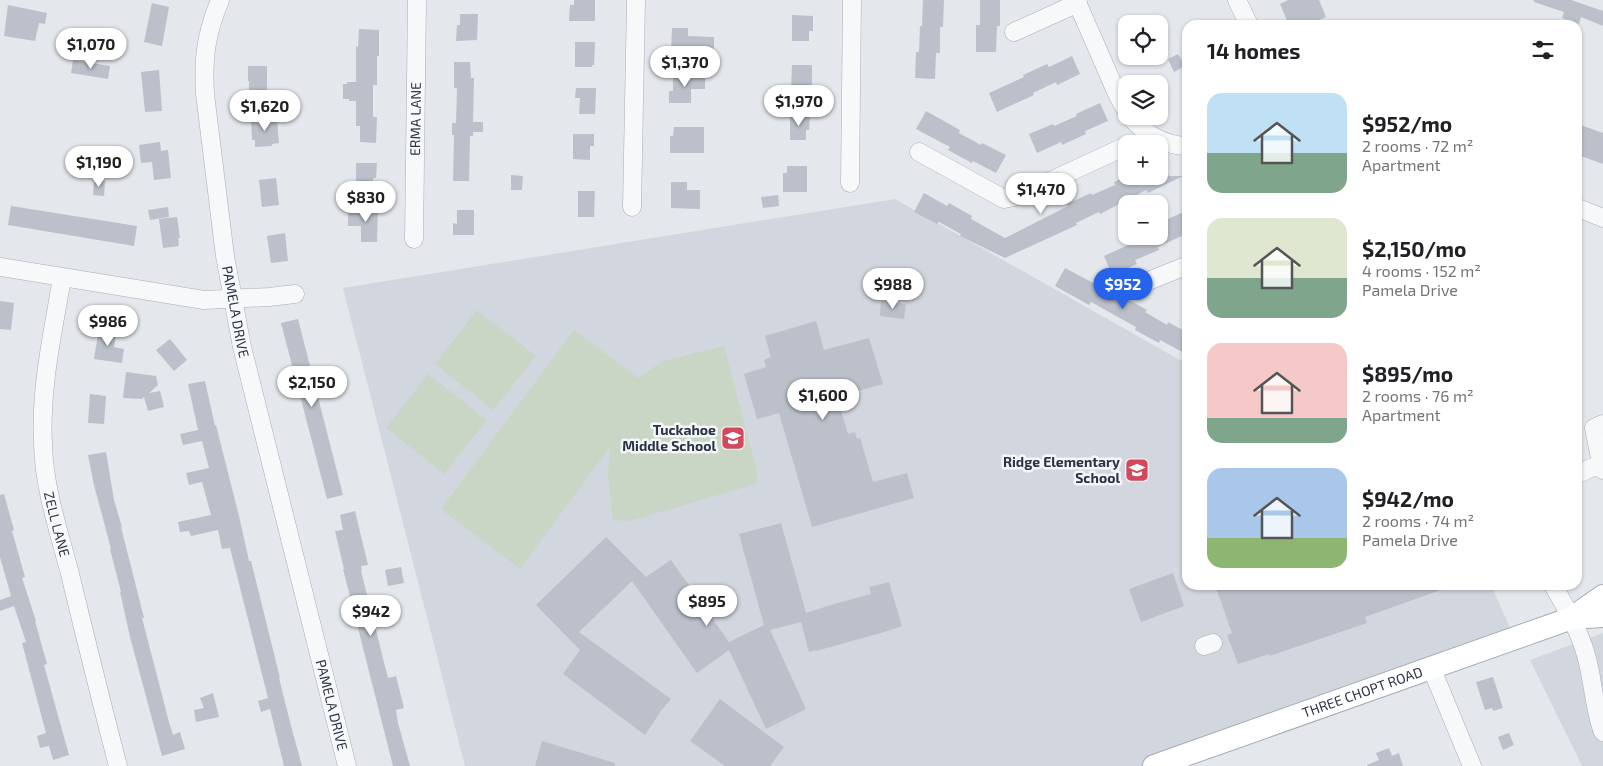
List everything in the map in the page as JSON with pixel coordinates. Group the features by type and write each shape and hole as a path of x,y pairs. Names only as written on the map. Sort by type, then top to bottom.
{"main road":[{"name":"THREE CHOPT ROAD","path":"1572,618 1603,596"},
{"name":"THREE CHOPT ROAD","path":"1154,766 1572,618 1603,616"}],"street":[{"name":"PAMELA DRIVE","path":"220,0 210,24 204,68 205,94 225,256 242,347 347,766"},
{"name":"ERMA LANE","path":"414,239 417,0"},
{"path":"632,207 636,0"},
{"path":"850,183 852,0"},
{"path":"1237,0 1246,20"},
{"path":"1014,32 1077,2 1118,96"},
{"path":"1138,125 1151,135"},
{"path":"1168,143 1182,146"},
{"path":"919,152 1004,199 1018,196 1118,150"},
{"path":"1582,210 1603,218"},
{"path":"1136,286 1182,267"},
{"path":"0,268 204,300 295,294"},
{"name":"ZELL LANE","path":"62,278 47,373 43,412 46,479 118,766"},
{"path":"1582,472 1593,467 1603,469 1594,428 1603,424"},
{"path":"1556,590 1572,618 1582,642 1589,665 1603,732"},
{"path":"1431,667 1472,766"}],"shaded area":[{"name":"Tuckahoe Middle School","path":"895,199 1182,361 1182,590 1493,590 1514,637 1155,766 465,766 343,288"},
{"path":"1603,633 1603,766 1582,766 1530,660"}],"green space":[{"path":"477,310 536,356 493,410 435,364"},
{"path":"574,330 638,378 663,361 724,346 758,480 755,484 630,521 613,520 608,474 610,447 520,569 441,509"},
{"path":"428,374 487,420 444,474 386,428"}],"building":[{"path":"574,0 595,0 595,21 569,21 570,5 574,5"},
{"path":"923,0 944,0 943,27 940,27 940,53 936,53 935,79 915,78 916,52 919,52 920,26 922,26"},
{"path":"980,0 1000,0 1000,26 997,26 996,52 976,52 976,25 980,25"},
{"path":"1288,0 1319,0 1326,17 1319,20 1287,20 1280,4"},
{"path":"1534,0 1571,0 1603,11 1603,26 1581,17 1580,20 1568,20 1562,18 1564,12 1534,2"},
{"path":"152,3 169,7 162,46 144,42"},
{"path":"8,5 47,13 45,24 39,23 35,41 4,36"},
{"path":"460,14 478,14 477,40 456,41 457,25 460,25"},
{"path":"792,15 813,16 813,31 809,31 809,41 792,41"},
{"path":"672,28 688,28 688,36 714,37 714,52 671,53"},
{"path":"359,29 379,30 377,85 373,85 373,117 377,117 376,143 360,142 360,126 356,126 356,101 343,99 343,84 356,82 356,46 358,47"},
{"path":"575,42 595,42 594,65 592,67 575,67"},
{"path":"1178,54 1182,61 1182,68 1174,72 1168,59"},
{"path":"1072,56 1080,74 1057,85 1056,82 1033,93 1034,95 997,112 989,93 1047,64 1049,67"},
{"path":"73,60 110,66 108,79 71,73"},
{"path":"454,62 470,62 471,78 474,78 473,122 483,122 483,132 473,132 473,136 470,136 469,181 453,181 454,135 452,135 452,123 456,123 457,88 454,88"},
{"path":"792,65 812,65 812,91 791,91"},
{"path":"248,66 267,66 267,90 249,90"},
{"path":"159,70 162,111 145,112 141,72"},
{"path":"673,76 705,77 705,89 691,89 691,103 669,103 669,91 673,91"},
{"path":"576,88 596,88 595,114 579,114 580,98 575,98"},
{"path":"770,88 784,88 784,100 770,100"},
{"path":"1100,103 1108,121 1085,131 1086,134 1062,145 1061,142 1037,153 1029,134 1077,116 1076,114"},
{"path":"926,111 960,130 959,133 981,145 982,143 1006,155 996,173 948,150 950,147 916,129"},
{"path":"790,115 810,115 809,130 806,130 806,140 790,140"},
{"path":"277,119 279,143 272,144 272,146 255,147 255,140 252,140 251,120"},
{"path":"1582,125 1603,133 1603,164 1582,156"},
{"path":"674,127 704,127 704,153 670,153 670,136 673,136"},
{"path":"573,134 594,134 594,146 590,146 590,160 573,159"},
{"path":"160,142 161,151 168,150 171,178 154,180 152,162 141,163 139,145"},
{"path":"356,163 377,163 376,178 373,178 373,195 356,196"},
{"path":"787,166 807,166 807,192 783,192 783,173 787,173"},
{"path":"1168,174 1169,176 1182,176 1168,183"},
{"path":"511,175 523,176 522,190 511,190"},
{"path":"276,178 279,205 262,207 259,180"},
{"path":"94,180 105,181 104,196 93,195"},
{"path":"1118,180 1118,185 1164,185 1148,193 1146,190 1136,195 1118,195 1118,205 1005,258 960,236 961,234 939,222 937,224 914,212 924,193 947,206 949,203 972,216 971,219 1005,238 1068,206 1067,204 1115,185 1114,182"},
{"path":"671,182 687,182 687,190 700,190 700,209 671,208"},
{"path":"578,191 595,191 594,217 578,217"},
{"path":"778,195 779,206 763,208 761,197"},
{"path":"11,206 137,226 134,246 8,225"},
{"path":"378,206 377,242 361,242 361,226 348,226 348,212"},
{"path":"168,207 169,217 150,220 148,210"},
{"path":"457,210 474,210 474,235 453,235 453,223 457,224"},
{"path":"1182,213 1182,236 1168,242 1168,219"},
{"path":"177,217 180,238 178,238 179,246 163,248 159,219"},
{"path":"285,233 288,261 271,263 267,236"},
{"path":"1128,245 1162,245 1158,247 1159,250 1135,260 1137,264 1112,275 1104,256"},
{"path":"1065,268 1099,286 1101,284 1147,310 1145,312 1167,325 1168,322 1182,330 1182,352 1160,340 1159,343 1135,330 1136,327 1091,302 1089,305 1055,286"},
{"path":"0,301 14,303 11,330 0,329"},
{"path":"881,301 906,304 904,319 880,316"},
{"path":"298,319 343,495 327,499 281,323"},
{"path":"816,321 824,350 869,338 883,384 837,397 848,434 855,432 857,439 860,438 873,482 907,473 914,498 812,527 779,413 757,419 744,374 766,367 764,360 771,357 765,336"},
{"path":"99,328 117,331 114,347 124,349 122,363 94,359"},
{"path":"170,339 187,360 174,371 156,350"},
{"path":"126,372 156,376 158,385 149,393 160,391 164,407 148,411 144,397 142,399 123,398"},
{"path":"205,381 302,766 284,766 270,709 261,712 258,701 268,698 230,548 222,549 218,530 191,536 189,531 180,532 178,522 211,515 202,482 189,485 186,473 209,468 202,441 183,445 180,434 198,430 188,384"},
{"path":"90,394 106,396 104,424 88,423"},
{"path":"106,452 114,500 169,722 173,735 180,732 185,749 162,756 130,637 88,455"},
{"path":"4,494 25,577 22,578 36,621 47,664 44,665 69,755 53,760 49,746 40,748 37,736 46,733 22,643 26,642 14,606 0,611 0,600 11,596 0,557 0,495"},
{"path":"355,511 368,565 361,566 361,571 388,678 396,676 404,708 396,710 398,723 410,766 393,766 343,569 335,531 343,530 340,515"},
{"path":"781,523 806,613 871,594 869,587 889,582 902,626 809,652 801,622 770,630 806,709 766,729 729,650 697,673 632,581 579,632 671,699 645,735 563,674 580,650 536,605 606,537 646,577 671,560 729,642 764,625 739,534"},
{"path":"401,567 404,583 388,586 385,570"},
{"path":"1173,573 1184,606 1141,622 1129,589"},
{"path":"1217,590 1441,590 1365,617 1367,623 1269,656 1269,654 1238,664 1227,635 1232,633"},
{"path":"1493,677 1503,708 1493,711 1492,708 1485,710 1476,682"},
{"path":"213,693 219,717 196,722 194,710 204,708 200,698"},
{"path":"720,699 784,747 770,766 725,766 690,741"},
{"path":"1509,733 1514,745 1503,750 1498,737"},
{"path":"542,741 615,763 615,766 535,766"},
{"path":"1389,748 1392,756 1399,753 1403,766 1367,766 1379,760 1376,753"}],"place":[{"name":"Tuckahoe Middle School","path":"733,438"},
{"name":"Ridge Elementary School","path":"1137,470"}]}
